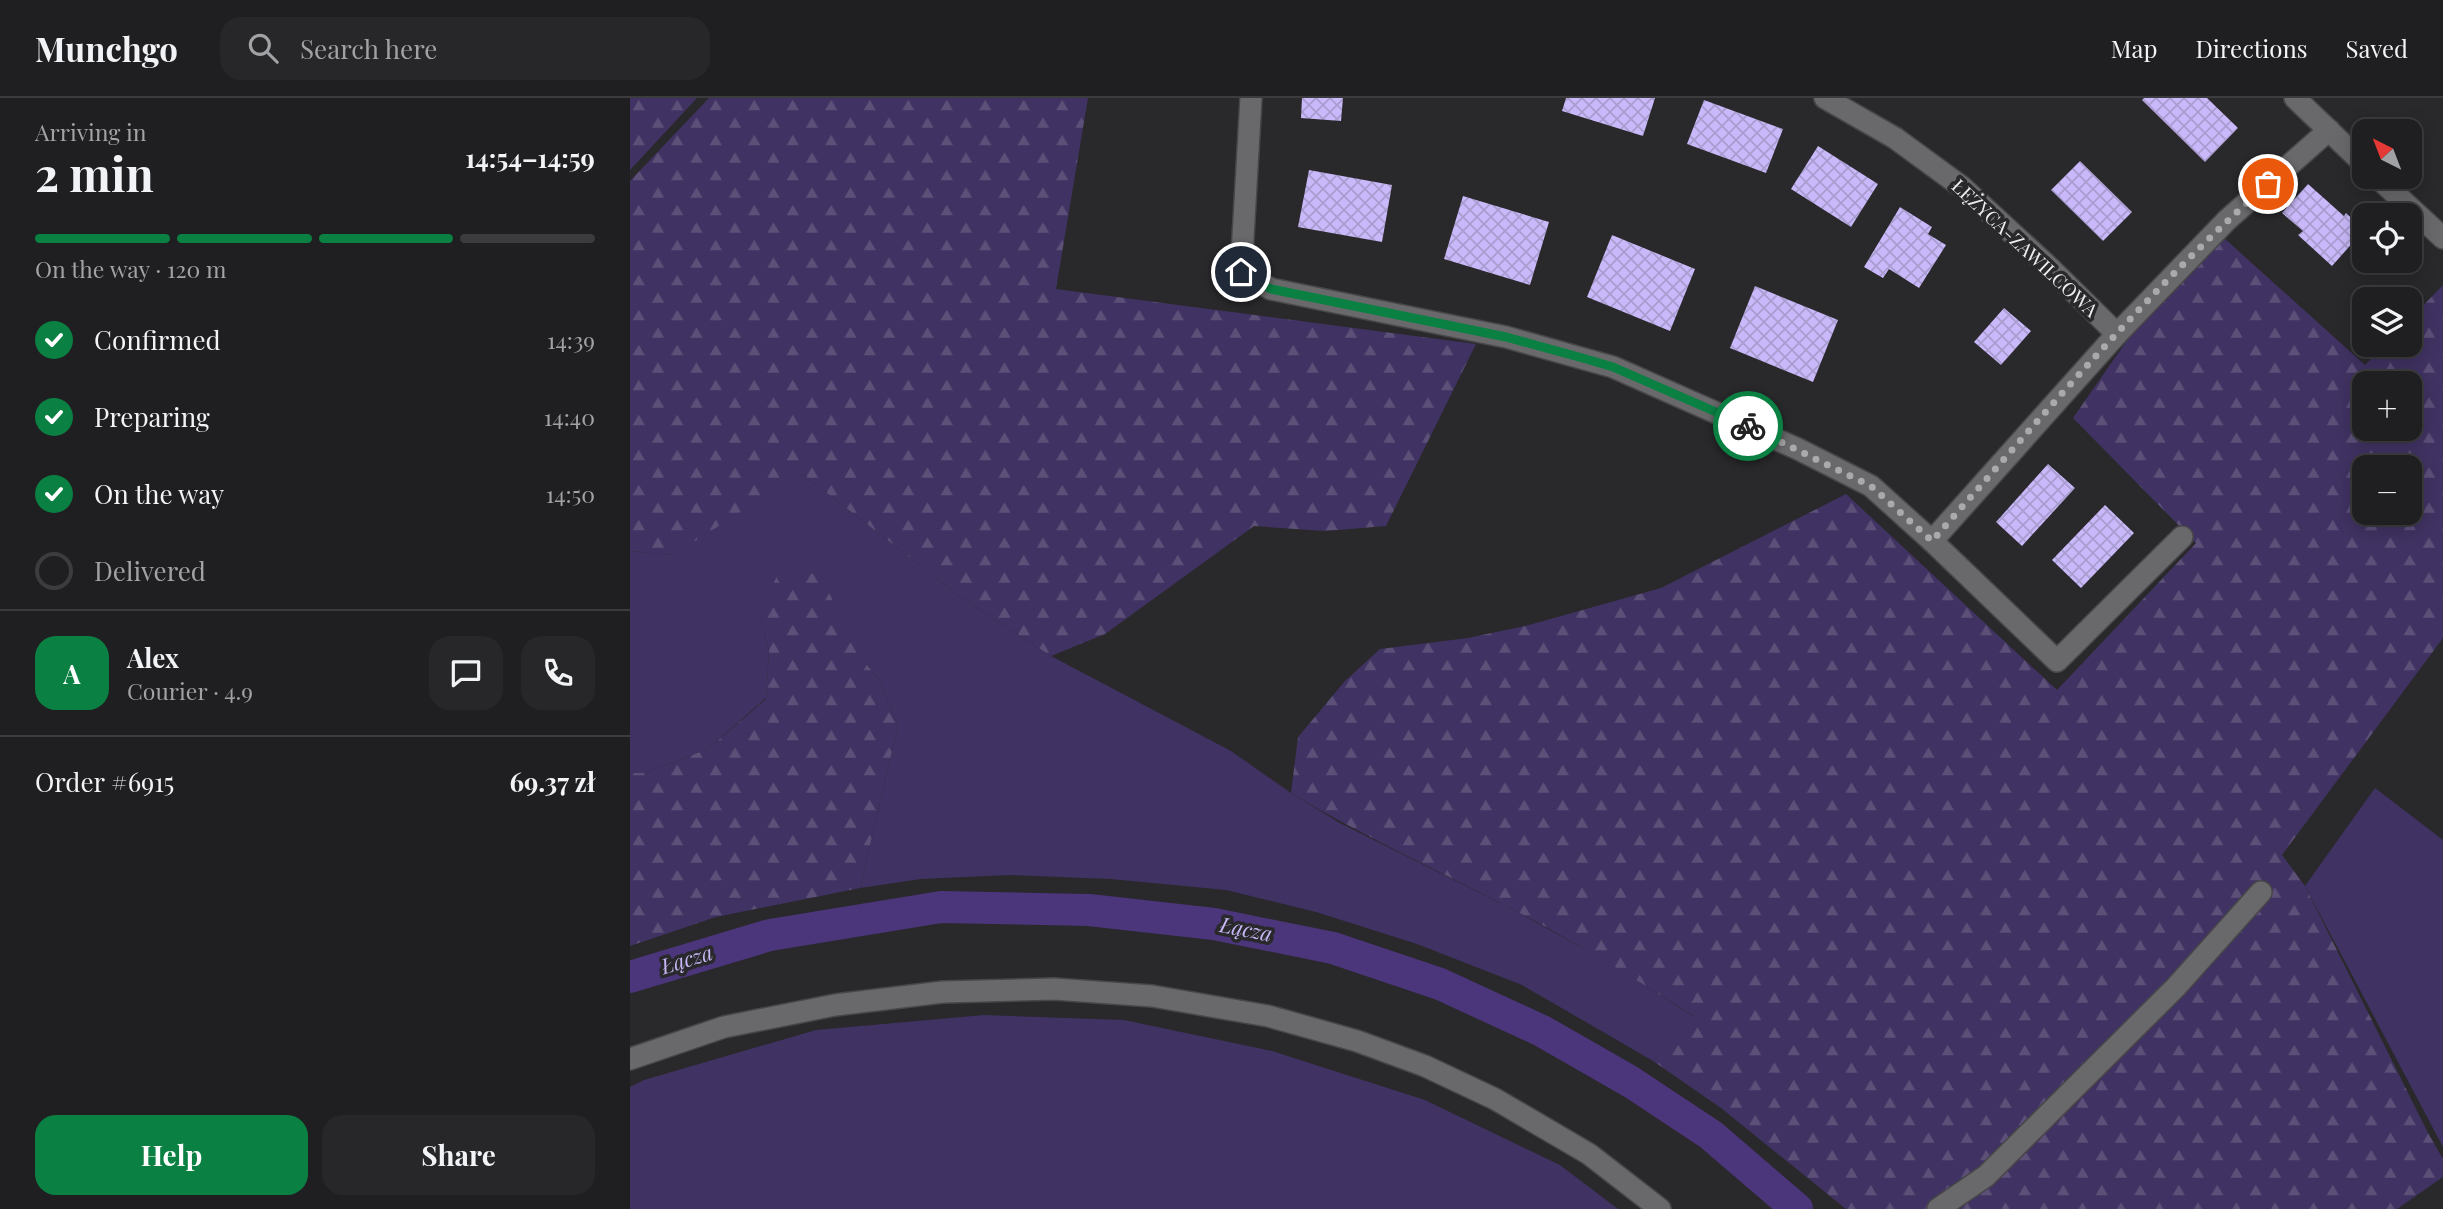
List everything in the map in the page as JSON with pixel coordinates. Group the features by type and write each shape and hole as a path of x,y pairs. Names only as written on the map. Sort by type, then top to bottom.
{"street":[{"path":"1251,98 1241,272 1271,289 1506,337 1613,367 1773,437 1871,486 2057,661 2182,537"},
{"name":"ŁĘŻYCA-ZAWILCOWA","path":"1825,98 1895,138 1962,187 2117,334"},
{"path":"2295,98 2352,152"},
{"path":"1932,541 2117,334 2227,220 2329,130"},
{"path":"2390,189 2443,238"},
{"path":"1938,1209 1986,1176 2176,987 2261,892"},
{"path":"630,1059 724,1027 835,1005 943,992 1054,989 1152,996 1268,1016 1357,1041 1425,1066 1495,1099 1589,1154 1660,1209"}],"green space":[{"path":"630,98 697,98 630,170"},
{"path":"709,98 1088,98 1056,289 1476,344 1386,526 1325,531 1254,526 1105,634 1051,656 962,598 805,476 784,467 772,492 673,555 630,551 630,181"},
{"path":"2224,238 2352,353 2352,357 2356,357 2365,365 2373,357 2422,357 2422,307 2443,285 2443,638 2282,855 2305,886 2443,1159 2443,1177 2397,1209 1846,1209 1721,1108 1653,1061 1695,1017 1556,933 1371,838 1291,793 1298,737 1345,681 1380,649 1468,638 1529,625 1661,588 1846,494 2057,690 2196,543 2073,418 2137,326"},
{"path":"784,466 805,476 962,598 1051,656 1231,751 1340,823 1508,907 1612,964 1696,1018 1653,1061 1522,985 1417,944 1316,912 1226,890 1110,879 1010,875 921,879 860,888 898,726 880,681 863,660 759,613 769,651 766,698 708,749 645,773 630,773 630,551 673,555"},
{"path":"819,573 863,660 880,681 898,726 860,888 716,917 630,946 630,773 645,773 708,749 766,699 769,651 759,614 777,576"},
{"path":"2375,788 2443,840 2443,1147 2305,886"},
{"path":"984,1015 1124,1020 1272,1051 1425,1100 1560,1165 1618,1209 630,1209 630,1087 644,1080 816,1030"}],"building":[{"path":"1302,98 1343,98 1341,121 1301,118"},
{"path":"1566,98 1655,98 1643,136 1562,111"},
{"path":"2207,98 2238,128 2205,162 2142,100"},
{"path":"1704,100 1783,129 1766,173 1687,144"},
{"path":"1818,146 1878,184 1851,227 1791,189"},
{"path":"2080,161 2132,212 2103,241 2051,190"},
{"path":"1309,170 1392,185 1382,242 1298,227"},
{"path":"2308,184 2344,216 2346,213 2352,219 2352,244 2332,266 2298,235 2303,231 2282,213"},
{"path":"1463,196 1549,222 1530,285 1444,259"},
{"path":"1900,207 1932,227 1928,234 1946,245 1919,288 1889,269 1883,278 1864,267"},
{"path":"1612,235 1695,269 1670,331 1587,297"},
{"path":"1755,286 1838,320 1813,382 1730,348"},
{"path":"2004,308 2031,331 2001,365 1974,342"},
{"path":"2048,464 2075,488 2022,546 1996,522"},
{"path":"2105,505 2134,533 2081,588 2052,560"}],"waterway":[{"name":"Łącza","path":"630,977 770,935 941,907 1089,910 1214,924 1333,948 1440,984 1542,1031 1631,1082 1711,1135 1797,1209"}],"way so far":[{"path":"1748,426 1871,486 1932,541 2117,334 2227,220 2268,184"}],"route":[{"path":"1241,272 1271,289 1506,337 1613,367 1748,426"}]}
